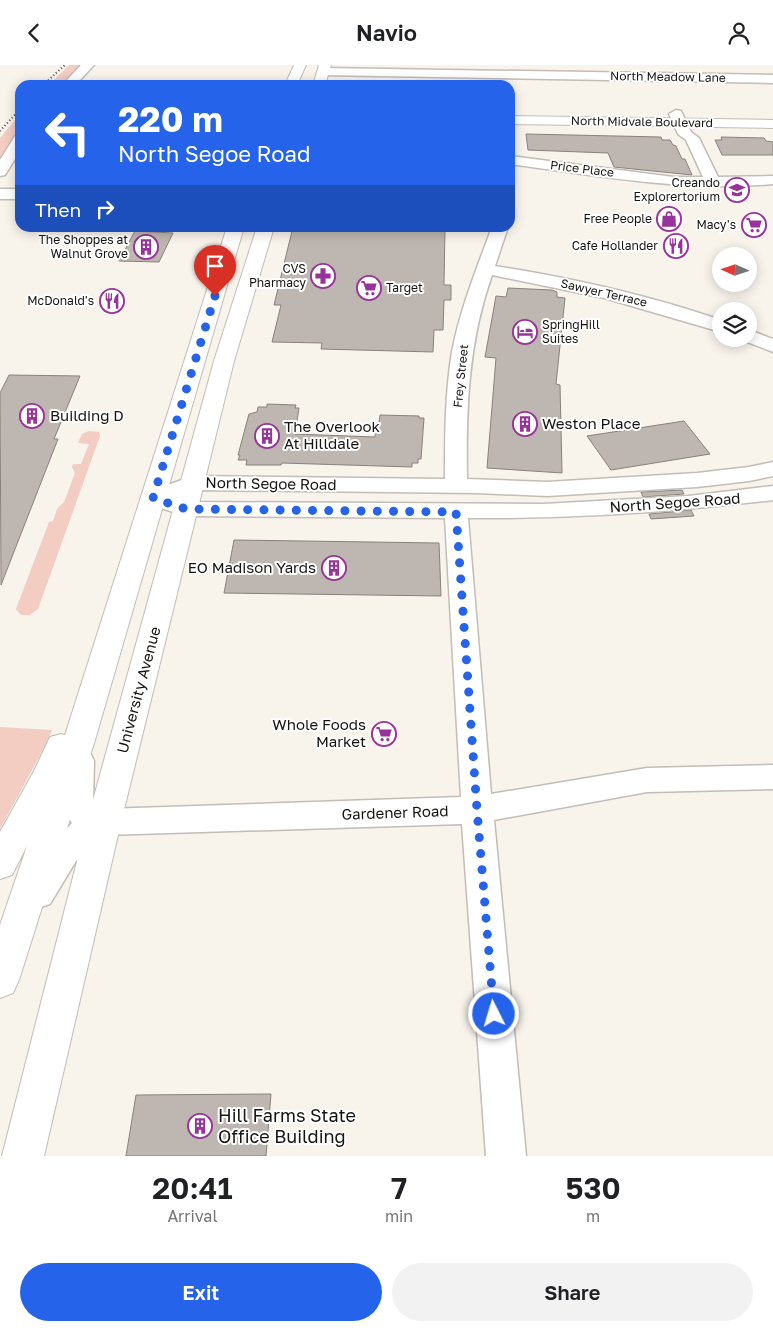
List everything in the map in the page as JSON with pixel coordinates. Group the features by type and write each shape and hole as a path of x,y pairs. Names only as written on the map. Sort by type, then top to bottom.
{"main road":[{"path":"293,80 300,65"},
{"path":"306,80 312,65"},
{"name":"North Midvale Boulevard","path":"515,111 773,124"},
{"name":"North Midvale Boulevard","path":"515,120 685,119 773,116"},
{"path":"0,980 78,740 234,232"},
{"name":"University Avenue","path":"23,1156 104,822 232,333 264,232"},
{"path":"0,864 48,775 65,737 134,561"}],"street":[{"path":"73,80 88,65"},
{"path":"604,65 611,77"},
{"name":"North Meadow Lane","path":"324,69 611,77 773,79"},
{"path":"685,119 685,134 692,138 713,182"},
{"path":"0,172 15,150"},
{"name":"Price Place","path":"515,161 664,180 713,182 773,180"},
{"path":"0,194 15,194"},
{"name":"Frey Street","path":"498,232 484,269 462,352 456,430 456,499 477,810 506,1156"},
{"name":"Sawyer Terrace","path":"484,269 611,293 712,323"},
{"path":"757,339 773,346"},
{"name":"North Segoe Road","path":"153,498 186,509 286,509 456,499 548,489 750,474 773,469"},
{"path":"750,474 770,495"},
{"name":"North Segoe Road","path":"153,498 193,483 456,499 543,511 688,503 770,495"},
{"path":"78,740 77,808 86,818 104,822"},
{"name":"Gardener Road","path":"104,822 477,810 647,780 773,777"},
{"path":"14,934 46,877 67,848 86,829 104,822"}],"shaded area":[{"path":"69,65 82,65 68,80 54,80"},
{"path":"15,120 15,140 0,163 0,138"},
{"path":"89,431 99,432 100,436 38,609 30,615 21,615 16,609 49,522 53,521 57,509 64,502 75,473 72,467 73,464 81,464 89,444 78,443 82,434"},
{"path":"0,727 52,730 0,829"}],"building":[{"path":"526,134 661,137 662,140 670,140 676,146 682,159 685,159 692,175 614,167 608,153 528,150"},
{"path":"721,137 764,138 766,141 773,142 773,155 722,155 715,140 722,140"},
{"name":"The Shoppes at Walnut Grove","path":"134,232 173,233 159,262 119,261"},
{"name":"Target","path":"292,232 445,232 444,285 451,285 451,300 444,300 443,330 434,330 433,352 321,349 322,343 272,342 281,305 274,305"},
{"path":"508,288 552,290 557,292 557,297 565,298 556,384 560,385 562,473 487,468 496,358 485,357 496,296 506,297"},
{"path":"9,375 80,376 54,439 58,439 1,585 0,393"},
{"name":"The Overlook At Hilldale","path":"267,404 296,405 295,408 299,408 295,434 375,437 376,423 379,423 380,415 419,416 419,418 424,418 421,459 418,459 418,463 412,463 412,467 282,463 281,465 246,465 247,460 238,460 240,455 238,455 249,414 257,412 258,407 267,407"},
{"path":"684,421 710,454 611,470 587,436"},
{"path":"682,490 684,494 643,497 641,492"},
{"path":"691,510 694,516 651,519 649,514"},
{"name":"EO Madison Yards","path":"234,540 439,543 441,596 224,593"},
{"name":"Hill Farms State Office Building","path":"271,1094 266,1156 126,1156 136,1095"}],"railway":[{"path":"48,80 65,65"},
{"path":"0,131 15,114"}],"place":[{"name":"Creando Explorertorium","path":"737,190"},
{"name":"Free People","path":"669,219"},
{"name":"Macy's","path":"754,225"},
{"name":"Cafe Hollander","path":"676,246"},
{"name":"The Shoppes at Walnut Grove","path":"146,247"},
{"name":"CVS Pharmacy","path":"323,276"},
{"name":"Target","path":"369,288"},
{"name":"McDonald's","path":"112,301"},
{"name":"SpringHill Suites","path":"525,332"},
{"name":"Building D","path":"32,416"},
{"name":"Weston Place","path":"525,424"},
{"name":"The Overlook At Hilldale","path":"267,436"},
{"name":"EO Madison Yards","path":"334,568"},
{"name":"Whole Foods Market","path":"384,734"},
{"name":"Hill Farms State Office Building","path":"200,1126"}],"route":[{"path":"215,296 153,498 186,509 456,512 477,810 494,1014"}]}
